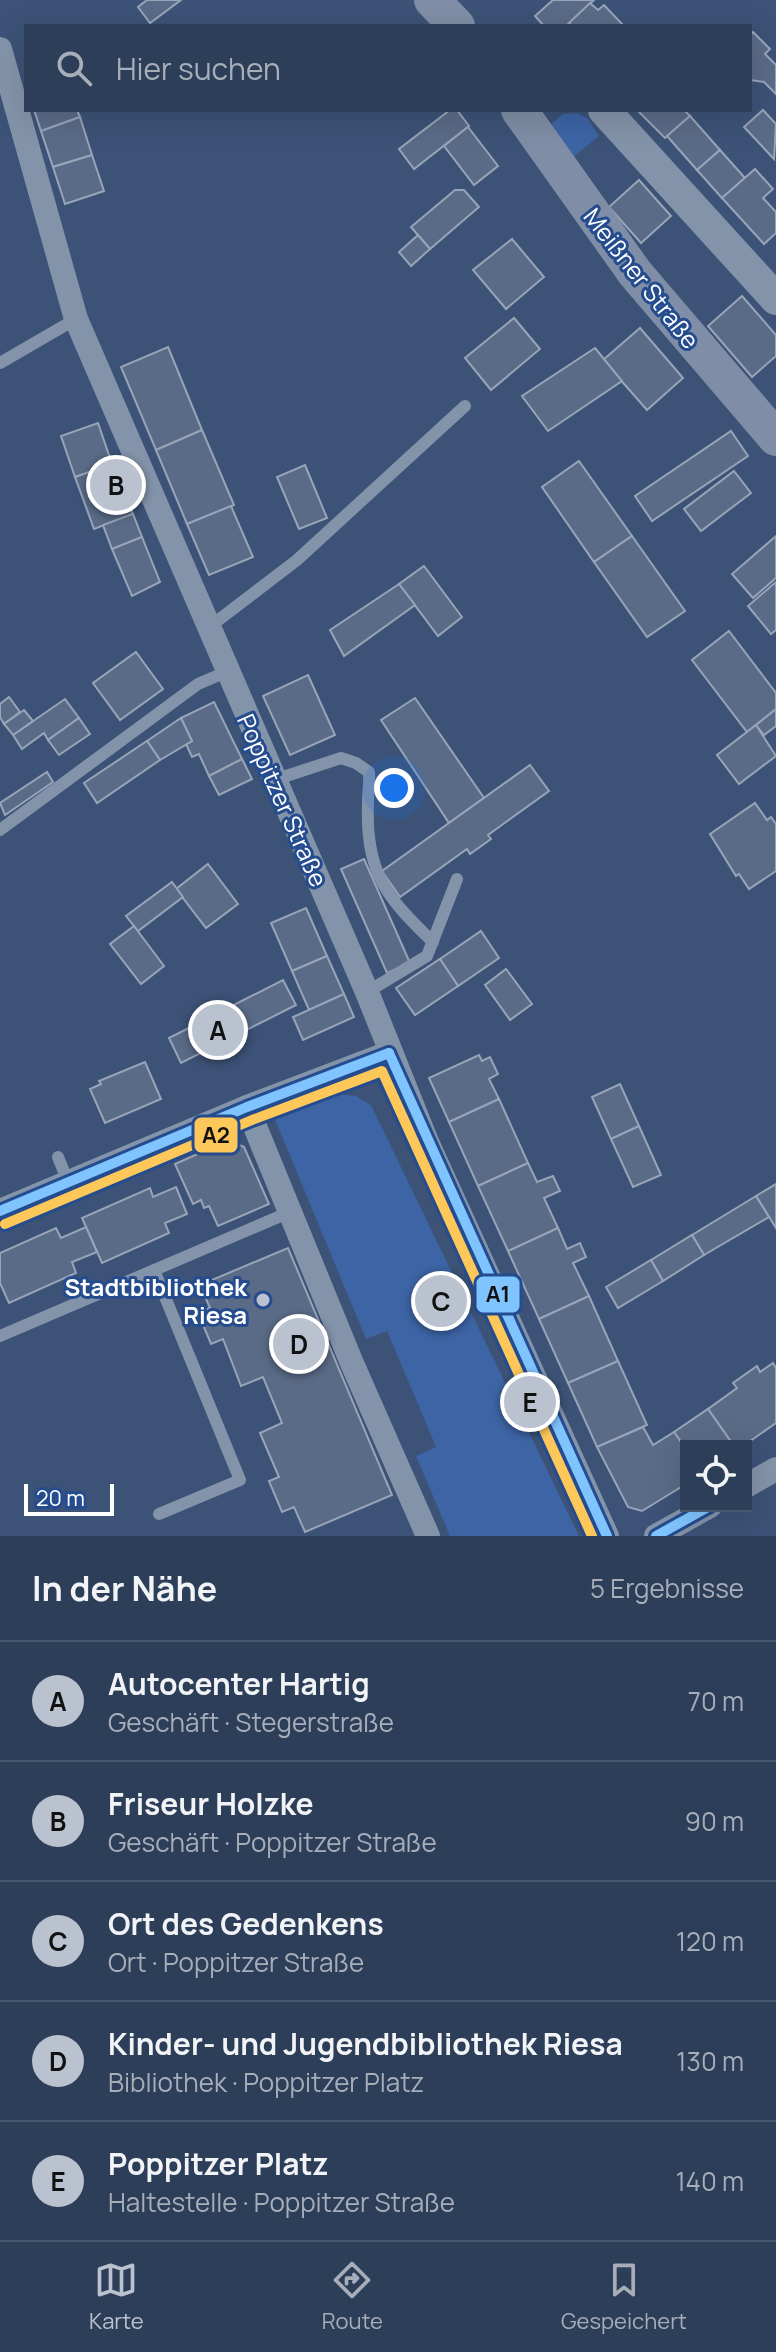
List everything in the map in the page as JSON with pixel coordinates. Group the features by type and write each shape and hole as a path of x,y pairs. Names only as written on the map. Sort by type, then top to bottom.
{"main road":[{"path":"432,0 455,24"},
{"name":"Meißner Straße","path":"520,112 635,273 776,438"}],"street":[{"name":"Poppitzer Straße","path":"0,49 76,319 226,672 367,992 389,1053 607,1536"},
{"path":"606,112 776,299"},
{"path":"0,1211 247,1107 389,1053"},
{"path":"247,1107 428,1536"},
{"path":"752,1483 776,1469"},
{"path":"656,1536 699,1512"}],"lane":[{"path":"0,363 76,319"},
{"path":"208,628 297,560 465,406"},
{"path":"0,830 198,684 226,672"},
{"path":"274,780 341,758 369,772 368,803 377,876 389,898 433,942"},
{"path":"367,992 427,956 457,879"},
{"path":"58,1157 68,1182"},
{"path":"0,1336 290,1212"},
{"path":"154,1270 240,1480 159,1514"}],"shaded area":[{"path":"577,113 587,118 599,136 572,158 550,125 563,114"},
{"path":"338,1094 356,1096 371,1105 579,1536 450,1536 416,1456 436,1447 387,1331 366,1339 274,1117"}],"building":[{"path":"147,0 181,0 150,23 138,7"},
{"path":"553,0 594,0 568,24 542,24 535,16"},
{"path":"590,3 598,10 604,5 622,24 570,24"},
{"path":"752,33 770,49 765,54 776,65 776,94 764,82 752,80"},
{"path":"763,110 776,124 774,159 744,127"},
{"path":"35,112 78,112 80,117 41,131"},
{"path":"447,112 458,112 469,126 414,169 399,149"},
{"path":"639,112 686,112 690,116 665,138"},
{"path":"690,116 720,150 697,170 667,136"},
{"path":"80,117 92,155 53,167 41,131"},
{"path":"468,127 498,166 474,185 444,146"},
{"path":"720,150 745,178 722,198 697,170"},
{"path":"92,155 104,191 65,204 53,167"},
{"path":"755,169 773,189 763,198 776,212 776,233 764,244 722,198"},
{"path":"639,180 671,216 641,243 609,207"},
{"path":"455,190 464,190 479,207 430,249 411,227"},
{"path":"418,235 430,249 411,266 399,252"},
{"path":"512,239 544,277 506,309 473,270"},
{"path":"742,296 776,335 776,356 752,377 708,326"},
{"path":"514,318 540,349 491,390 465,358"},
{"path":"640,328 683,378 647,410 603,360"},
{"path":"168,347 202,430 156,450 121,367"},
{"path":"595,348 622,381 548,431 522,396"},
{"path":"98,423 112,464 75,477 61,436"},
{"path":"202,430 234,505 187,524 156,450"},
{"path":"731,431 748,456 652,521 635,496"},
{"path":"579,461 632,536 594,562 542,487"},
{"path":"112,464 133,514 94,529 75,477"},
{"path":"305,465 327,518 299,529 277,477"},
{"path":"734,471 751,493 701,531 684,509"},
{"path":"231,506 253,557 209,575 187,524"},
{"path":"133,514 142,537 112,549 103,525"},
{"path":"632,536 685,611 647,637 594,562"},
{"path":"776,536 776,578 753,598 732,574"},
{"path":"142,537 160,582 132,596 112,549"},
{"path":"424,566 462,617 438,636 399,584"},
{"path":"776,582 776,630 771,634 748,606"},
{"path":"399,584 415,605 344,656 330,630"},
{"path":"729,631 776,693 776,709 747,732 692,660"},
{"path":"136,652 163,689 120,720 93,683"},
{"path":"308,675 335,735 290,755 263,696"},
{"path":"9,697 20,712 4,724 0,717 0,704"},
{"path":"415,698 484,798 449,823 381,720"},
{"path":"65,699 79,718 48,740 44,733 22,749 13,735"},
{"path":"214,702 242,759 209,776 199,754 192,757 186,744 192,741 181,718"},
{"path":"776,709 776,726 764,735 756,725"},
{"path":"24,710 33,721 13,735 4,724"},
{"path":"79,718 90,734 59,755 48,740"},
{"path":"181,718 192,741 160,760 147,741"},
{"path":"756,725 776,756 739,784 717,755"},
{"path":"147,741 160,760 97,803 84,783"},
{"path":"242,759 252,779 219,795 209,776"},
{"path":"530,765 549,791 488,835 491,839 470,854 467,849 400,897 382,871"},
{"path":"47,772 53,782 5,815 0,803"},
{"path":"755,803 767,820 771,817 776,824 776,871 749,889 739,874 736,876 710,834"},
{"path":"364,859 410,963 387,973 341,869"},
{"path":"208,864 238,904 206,928 176,889"},
{"path":"172,882 183,897 138,931 126,916"},
{"path":"306,908 327,956 292,971 271,923"},
{"path":"134,926 164,966 141,984 110,944"},
{"path":"481,931 499,958 458,986 440,959"},
{"path":"327,956 344,994 309,1010 292,971"},
{"path":"440,959 458,986 415,1015 396,988"},
{"path":"506,969 532,1004 510,1020 485,985"},
{"path":"283,980 296,1005 181,1063 169,1038"},
{"path":"344,994 354,1017 303,1040 293,1017"},
{"path":"479,1055 482,1061 490,1057 498,1074 489,1079 499,1099 449,1122 429,1078"},
{"path":"145,1062 161,1099 105,1123 90,1089 101,1084 99,1081"},
{"path":"620,1084 639,1126 611,1139 592,1097"},
{"path":"499,1099 528,1163 478,1186 449,1122"},
{"path":"639,1126 661,1175 633,1187 611,1139"},
{"path":"229,1140 244,1147 269,1204 218,1226 209,1206 204,1208 201,1200 193,1204 175,1164"},
{"path":"528,1163 537,1182 553,1176 560,1191 544,1198 558,1228 508,1251 478,1186"},
{"path":"776,1184 776,1228 756,1196"},
{"path":"176,1187 187,1214 165,1223 169,1233 102,1263 82,1218 150,1188 153,1197"},
{"path":"756,1196 769,1217 704,1255 692,1235"},
{"path":"86,1227 97,1252 72,1262 76,1273 9,1303 0,1283 0,1253 56,1228 61,1238"},
{"path":"558,1228 567,1249 580,1243 586,1257 573,1263 589,1296 539,1319 508,1251"},
{"path":"692,1235 704,1255 663,1281 651,1260"},
{"path":"288,1248 392,1495 305,1532 294,1507 282,1512 269,1481 279,1477 260,1433 282,1423 263,1377 241,1386 223,1339 211,1344 198,1313 210,1308 200,1285"},
{"path":"651,1260 663,1281 618,1308 606,1287"},
{"path":"589,1296 618,1361 568,1383 539,1319"},
{"path":"618,1361 647,1425 597,1447 568,1383"},
{"path":"773,1363 776,1368 776,1423 752,1440 730,1440 708,1409 737,1388 733,1383 757,1366 760,1372"},
{"path":"708,1409 730,1440 680,1440 674,1432"},
{"path":"643,1427 653,1445 674,1432 680,1440 680,1488 642,1511 628,1507 597,1447"}],"transit line":[{"name":"A1","path":"389,1053 607,1536"},
{"name":"A1","path":"0,1211 247,1107 389,1053"},
{"name":"A2","path":"5,1224 252,1120 382,1071 592,1536"},
{"name":"A1","path":"656,1536 699,1512"}],"place":[{"name":"Friseur Holzke","path":"116,485"},
{"name":"Autocenter Hartig","path":"218,1030"},
{"name":"Stadtbibliothek Riesa","path":"263,1300"},
{"name":"Ort des Gedenkens","path":"441,1301"},
{"name":"Kinder- und Jugendbibliothek Riesa","path":"299,1344"},
{"name":"Poppitzer Platz","path":"530,1402"}]}
